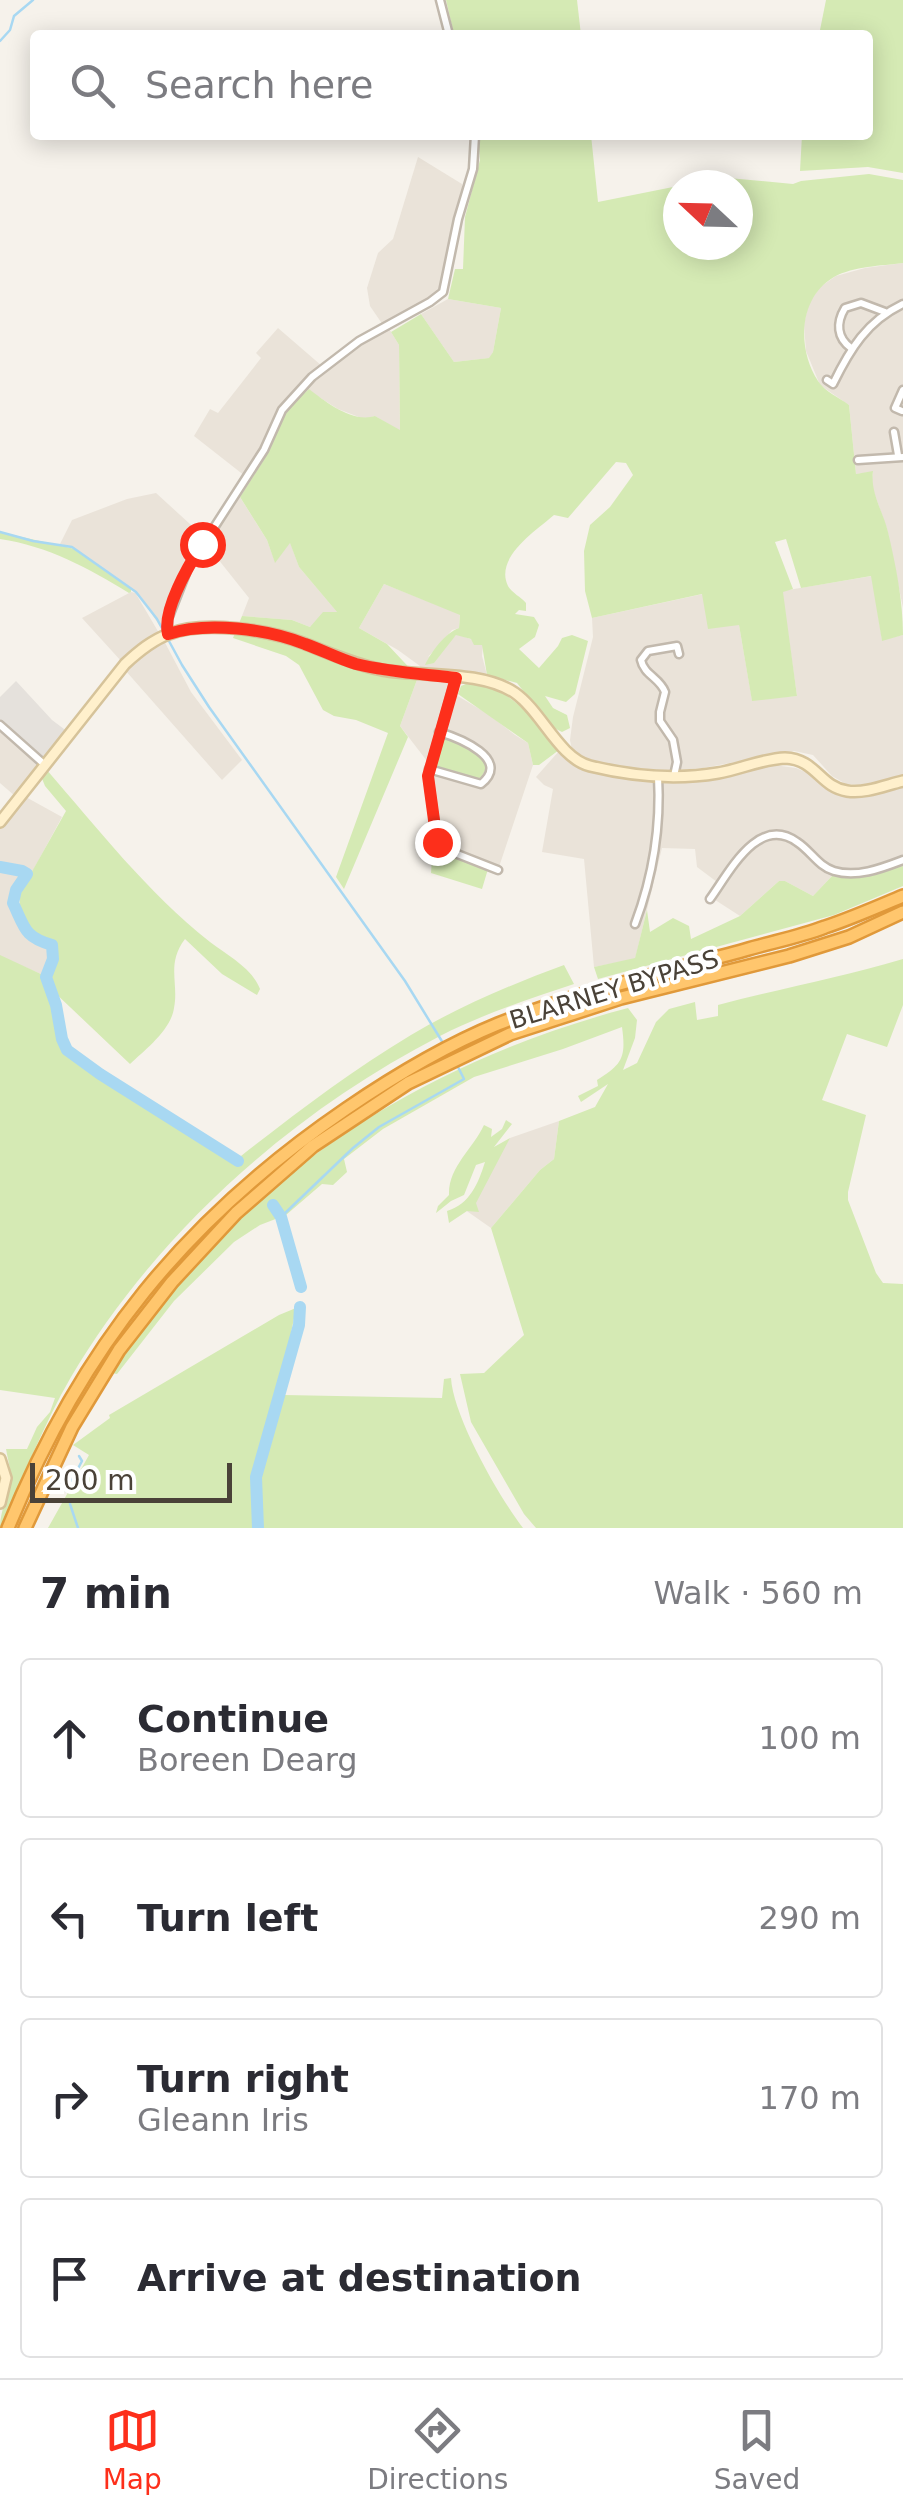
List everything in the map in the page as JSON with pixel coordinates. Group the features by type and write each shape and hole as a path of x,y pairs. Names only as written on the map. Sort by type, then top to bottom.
{"highway":[{"name":"BLARNEY BYPASS","path":"8,1528 46,1441 105,1342 192,1237 294,1144 396,1075 496,1025 609,985 824,928 903,896"},
{"name":"BLARNEY BYPASS","path":"25,1528 72,1427 119,1350 172,1282 236,1213 313,1146 408,1084 510,1034 620,998 789,956 903,916"}],"street":[{"path":"440,0 448,30"},
{"path":"166,635 168,619 188,568 264,450 282,410 312,377 359,340 443,292 473,169 475,140"},
{"path":"851,348 839,334 838,324 845,308 861,303 886,312"},
{"path":"827,380 834,384 851,348 886,312 903,304"},
{"path":"902,411 895,408 903,390"},
{"path":"858,460 900,456 894,432"},
{"path":"0,822 125,664 166,635 196,627 270,634 385,670 500,685 532,709 569,754 585,765 674,776 795,758 842,790 903,781"},
{"path":"674,776 677,762 673,740 660,721 665,692 646,672 641,660 648,651 677,646 679,654"},
{"path":"456,678 428,776 439,845 498,870"},
{"path":"0,725 44,765"},
{"path":"429,769 481,784 489,775 485,756 440,732"},
{"path":"634,924 648,886 656,841 658,776"},
{"path":"710,899 746,850 765,836 795,840 817,862 834,871 854,874 903,860"},
{"path":"0,1459 6,1482 0,1503"}],"shaded area":[{"path":"418,157 462,184 463,196 451,228 440,293 383,325 370,306 367,288 378,253 393,239"},
{"path":"903,263 903,608 887,529 871,484 873,472 856,474 849,405 820,385 806,351 804,325 808,305 820,287 836,276"},
{"path":"448,299 501,308 490,358 454,362 421,314"},
{"path":"388,327 399,345 400,431 375,416 364,419 338,409 303,387 349,348"},
{"path":"278,328 322,366 277,412 264,447 245,476 194,436 210,409 218,413 261,358 256,353"},
{"path":"156,493 203,536 181,576 161,628 136,594 159,633 122,662 82,618 131,592 136,593 72,547 60,544 72,520 127,499"},
{"path":"238,494 267,540 275,562 290,542 299,567 338,613 310,627 292,620 242,616 249,598 206,544"},
{"path":"872,576 882,640 903,635 903,776 865,785 846,784 832,776 813,755 794,751 666,771 598,764 572,750 573,717 593,637 592,618 703,594 739,625 752,700 797,696 782,591"},
{"path":"384,584 460,614 459,628 452,630 428,657 460,635 483,644 487,675 419,670 420,666 398,650 359,628"},
{"path":"162,637 191,692 242,760 222,780 125,670"},
{"path":"418,677 460,684 456,695 528,743 533,765 498,870 439,845 427,761 400,726"},
{"path":"16,681 68,732 42,760 0,722 0,697"},
{"path":"0,728 41,765 15,796 0,783"},
{"path":"559,751 573,763 594,771 642,780 730,775 774,765 796,768 810,774 830,792 851,796 903,785 903,866 854,878 832,876 813,896 779,881 740,916 709,896 717,882 697,867 695,849 662,848 635,959 594,967 584,859 542,852 553,789 536,777"},
{"path":"24,796 62,817 31,874 0,865 0,827"},
{"path":"0,869 31,875 17,905 24,932 31,940 52,949 43,975 0,956"},
{"path":"559,1121 554,1159 491,1228 461,1207 497,1151 510,1138"}],"green space":[{"path":"446,0 577,0 580,30 453,30"},
{"path":"826,0 903,0 903,173 868,167 800,171 802,140 873,140 873,30 820,30"},
{"path":"478,140 592,140 598,202 663,189 663,260 753,260 753,180 793,184 869,174 903,180 903,263 850,271 822,286 808,311 804,340 818,381 849,405 856,474 873,471 875,494 896,571 903,635 882,641 871,576 801,588 786,539 775,542 793,589 783,592 797,696 752,701 739,625 708,629 702,594 592,618 585,591 584,551 590,525 610,507 633,475 626,463 616,462 568,518 554,515 519,545 505,575 508,586 526,603 526,611 515,614 534,617 539,625 535,637 519,649 539,668 562,638 572,635 588,641 575,694 566,702 545,696 553,708 567,715 570,728 562,732 552,727 517,683 487,675 482,645 474,645 471,639 456,635 434,663 425,665 439,644 459,628 460,615 384,584 359,628 387,644 418,677 400,726 408,737 344,889 336,877 388,733 323,710 299,665 286,656 233,638 242,616 292,620 310,627 323,612 337,612 299,567 290,543 275,563 267,540 240,497 265,458 277,425 309,389 348,414 375,416 400,430 399,345 391,332 421,314 454,362 489,358 501,308 448,299 455,269 463,269 465,217 480,160"},
{"path":"0,532 75,549 131,592 51,553 0,539"},
{"path":"466,684 483,686 509,697 559,750 533,765 528,743 458,694"},
{"path":"443,737 478,753 487,767 480,779 436,767"},
{"path":"46,769 144,881 187,923 245,968 260,989 257,995 222,974 185,939 174,965 172,1016 156,1039 130,1064 51,989 67,1050 238,1162 345,1078 447,1015 564,965 574,984 473,1021 385,1067 332,1101 232,1181 144,1273 105,1324 61,1395 0,1528 10,1480 6,1449 27,1449 55,1398 0,1390 0,955 43,975 49,985 56,948 31,930 20,908 21,891 66,811 45,786 41,776"},
{"path":"433,846 441,854 488,869 482,889 431,873"},
{"path":"903,866 903,886 834,915 598,979 594,967 635,958 647,910 650,932 673,918 689,926 691,939 740,916 779,881 813,896 832,876 854,878"},
{"path":"903,959 903,1005 887,1047 847,1034 822,1100 866,1115 848,1200 876,1273 883,1283 903,1284 903,1528 536,1528 471,1422 460,1374 484,1373 524,1335 491,1228 554,1159 559,1121 595,1107 608,1084 581,1102 578,1096 598,1086 597,1080 621,1059 622,1027 474,1077 383,1129 344,1159 347,1172 333,1185 322,1184 286,1215 260,1225 234,1242 174,1301 117,1374 111,1373 173,1291 243,1215 329,1145 422,1087 523,1042 628,1008 637,1020 623,1070 637,1063 656,1022 669,1009 695,1002 697,1020 718,1016 718,1005"},
{"path":"506,1120 512,1124 494,1147 510,1138 476,1203 479,1212 467,1211 449,1223 447,1211 467,1198 485,1162 476,1165 464,1195 436,1213 449,1195 452,1176 484,1125 492,1129 491,1137"},
{"path":"296,1308 267,1454 284,1395 442,1398 444,1379 451,1378 468,1434 523,1528 48,1528 89,1455 73,1445 109,1415"}],"waterway":[{"path":"0,41 10,30 14,16 33,0"},
{"path":"0,532 72,547 136,592 157,619 209,707 405,981 443,1043"},
{"path":"0,867 27,874 13,903 31,935 52,945 53,959 46,977 67,1050 238,1161"},
{"path":"281,1217 379,1127 464,1079 458,1067"},
{"path":"273,1205 281,1217 301,1287"},
{"path":"258,1528 256,1477 299,1325 300,1307"},
{"path":"66,1491 82,1461 79,1456"},
{"path":"70,1504 78,1528"}],"route":[{"path":"202,544 175,596 166,626 168,634 196,627 270,634 350,662 456,678 428,776 437,842"}]}
